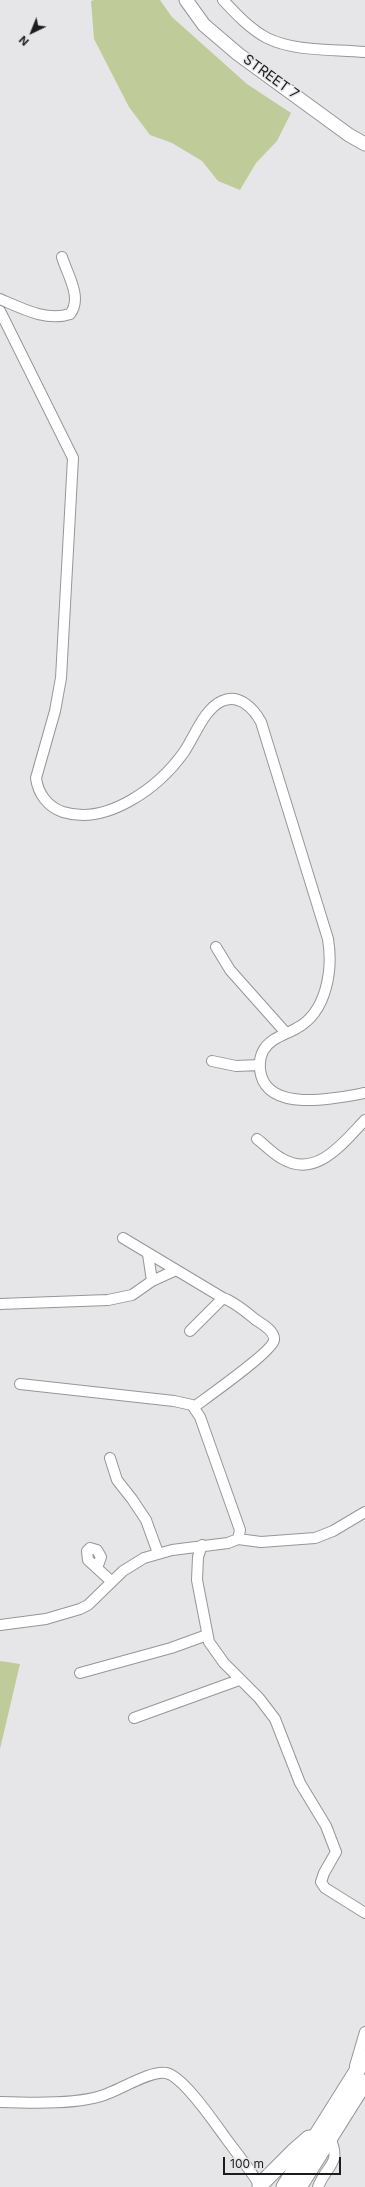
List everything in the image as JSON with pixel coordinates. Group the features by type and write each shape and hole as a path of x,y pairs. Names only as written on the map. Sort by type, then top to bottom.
{"highway":[{"path":"299,2187 325,2134 358,2080 365,2058"},
{"path":"259,2186 293,2152 325,2134"},
{"path":"284,2187 325,2134"}],"main road":[{"name":"STREET 7","path":"186,0 204,25 238,54 349,135 365,144"}],"street":[{"path":"223,0 241,19 268,38 284,43 311,48 365,52"},
{"path":"0,299 40,314 55,316 70,314 75,308 76,300 62,257"},
{"path":"0,311 73,458 61,678 55,711 36,778 38,788 52,807 73,815 102,812 113,808 141,793 165,775 185,751 211,710 218,704 229,699 237,700 253,709 261,722 328,939 330,953 330,974 317,1007 305,1024 286,1033 267,1045 262,1052 260,1065 262,1081 272,1092 292,1100 342,1097 365,1093"},
{"path":"216,948 230,970 286,1033"},
{"path":"212,1061 236,1066 260,1065"},
{"path":"257,1139 282,1159 295,1164 308,1164 324,1160 365,1120"},
{"path":"123,1238 174,1271 235,1304 272,1332 274,1341 260,1357 194,1407"},
{"path":"148,1254 152,1281"},
{"path":"0,1304 108,1300 132,1295 152,1281 174,1271"},
{"path":"190,1330 223,1298"},
{"path":"20,1384 141,1397 183,1403 194,1407 200,1417 240,1530 238,1539"},
{"path":"110,1458 117,1480 146,1520 158,1553"},
{"path":"0,1625 46,1619 80,1609 92,1601 111,1581 132,1564 158,1553 202,1545 228,1543 238,1539 261,1542 315,1538 333,1531 365,1512"},
{"path":"202,1545 198,1557 197,1580 207,1635 215,1652 239,1680 259,1698 275,1719 300,1783 322,1817 333,1841 336,1852 324,1873 321,1882 325,1888 365,1913"},
{"path":"97,1568 111,1581"},
{"path":"80,1673 172,1648 207,1635"},
{"path":"134,1718 239,1680"},
{"path":"358,2080 365,2032"},
{"path":"0,2102 29,2104 103,2096 153,2074 166,2073 176,2078 185,2086 259,2186"},
{"path":"318,2187 322,2177 335,2162 335,2149 325,2134"}],"green space":[{"path":"160,0 172,17 247,84 291,113 277,141 256,163 240,190 218,181 202,161 172,143 150,135 129,107 94,39 91,1"},
{"path":"0,1661 20,1664 0,1749"}]}
